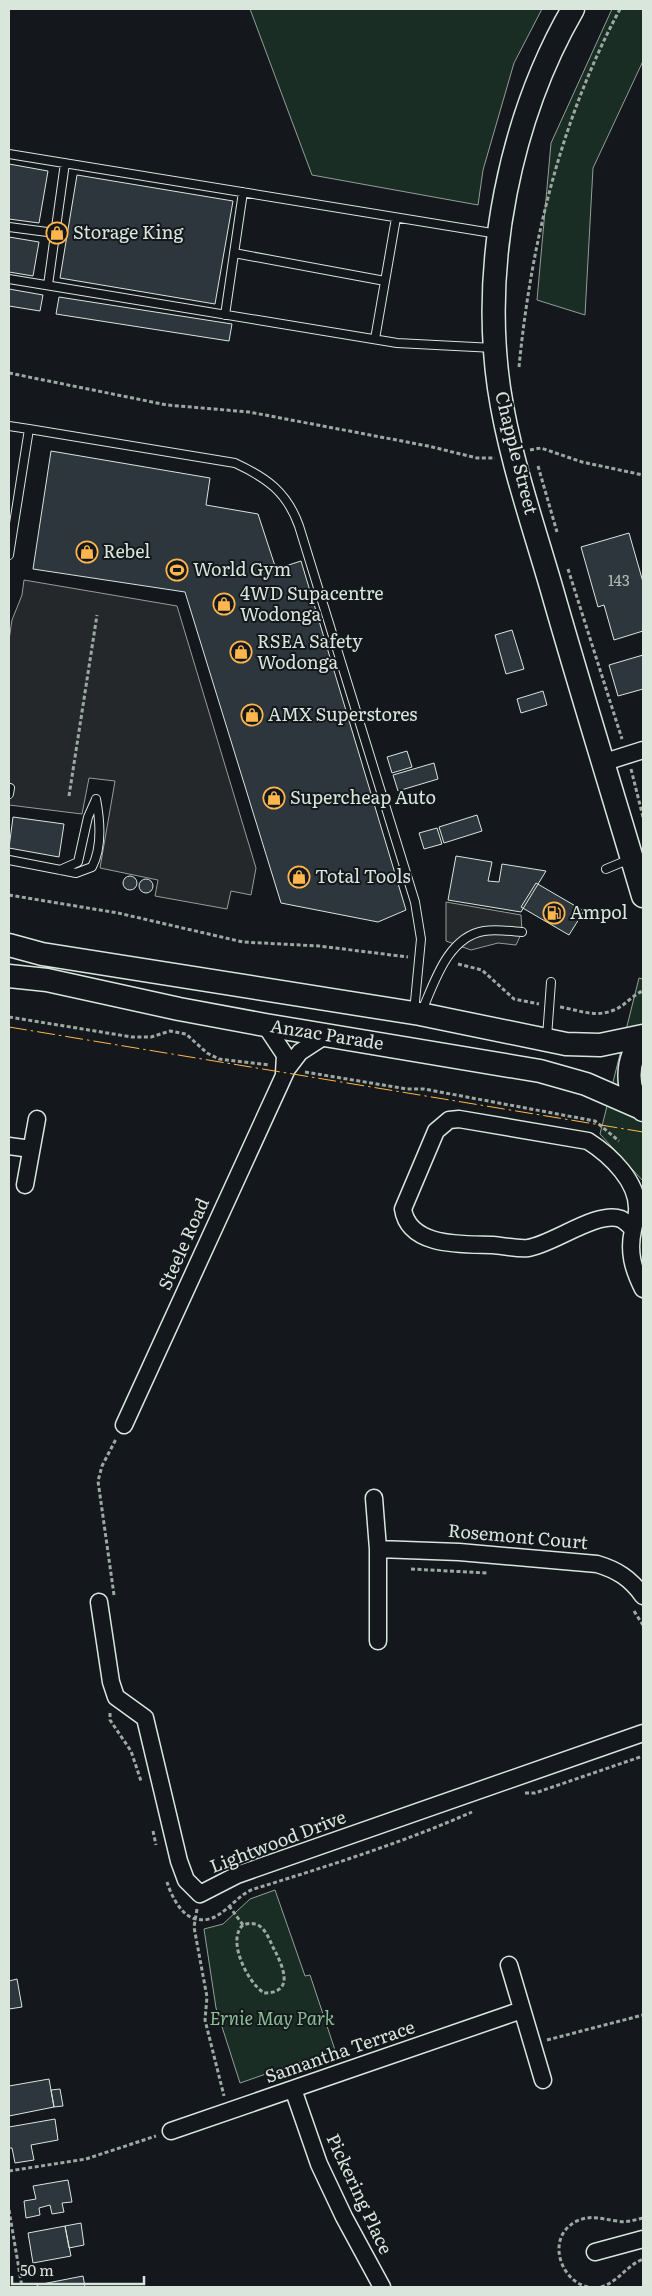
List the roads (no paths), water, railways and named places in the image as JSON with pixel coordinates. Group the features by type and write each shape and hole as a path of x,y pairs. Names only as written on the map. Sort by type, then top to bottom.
{"main road":[{"name":"Chapple Street","path":"573,9 545,64 525,117 505,189 495,299 499,388 526,448 602,763 643,896"},
{"name":"Anzac Parade","path":"9,945 42,954 417,1014 547,1040 590,1046 643,1037"},
{"name":"Anzac Parade","path":"9,976 47,980 179,1010 557,1075 593,1087 642,1109"},
{"path":"642,1109 632,1090 629,1075 632,1058 643,1037"}],"street":[{"path":"602,763 643,750"},
{"path":"265,1025 284,1052 284,1072"},
{"name":"Steele Road","path":"124,1425 284,1072 300,1052 326,1035"},
{"path":"25,1185 37,1119"},
{"path":"633,1229 622,1220 596,1220 547,1243 525,1248 443,1242 413,1229 404,1216 403,1209 436,1131 448,1120 459,1119 588,1141 601,1149 623,1173 634,1193 637,1209 633,1229 631,1262 643,1289"},
{"path":"9,1146 31,1149"},
{"path":"374,1498 378,1550 378,1642"},
{"name":"Rosemont Court","path":"378,1550 459,1552 596,1564 618,1570 635,1584 643,1596"},
{"name":"Lightwood Drive","path":"99,1602 111,1682 116,1697 145,1718 179,1861 186,1880 200,1894 237,1875 643,1733"},
{"path":"509,1965 543,2080"},
{"name":"Samantha Terrace","path":"171,2131 522,2010"},
{"name":"Pickering Place","path":"293,2089 319,2164 344,2217 382,2287"},
{"path":"595,2252 643,2239"}],"lane":[{"path":"9,154 500,235"},
{"path":"48,285 65,163"},
{"path":"225,315 243,192"},
{"path":"375,339 396,218"},
{"path":"9,227 55,233"},
{"path":"234,253 385,281"},
{"path":"9,279 397,343 496,348"},
{"path":"9,426 235,463 263,478 286,499 299,526 414,902 420,933 417,1014"},
{"path":"9,555 29,429"},
{"path":"9,860 59,870 76,873 92,868 100,820 96,799 88,817 78,862 59,870"},
{"path":"606,869 632,858"},
{"path":"417,1014 446,961 458,944 469,935 490,930 522,932"},
{"path":"547,1040 551,982"}],"place":[{"name":"Storage King","path":"57,233"},
{"name":"Rebel","path":"87,552"},
{"name":"World Gym","path":"177,570"},
{"name":"4WD Supacentre Wodonga","path":"224,604"},
{"name":"RSEA Safety Wodonga","path":"241,652"},
{"name":"AMX Superstores","path":"252,715"},
{"name":"Supercheap Auto","path":"274,798"},
{"name":"Total Tools","path":"299,877"},
{"name":"Ampol","path":"554,913"}],"park label":[{"name":"Ernie May Park","path":"272,2019"}]}
